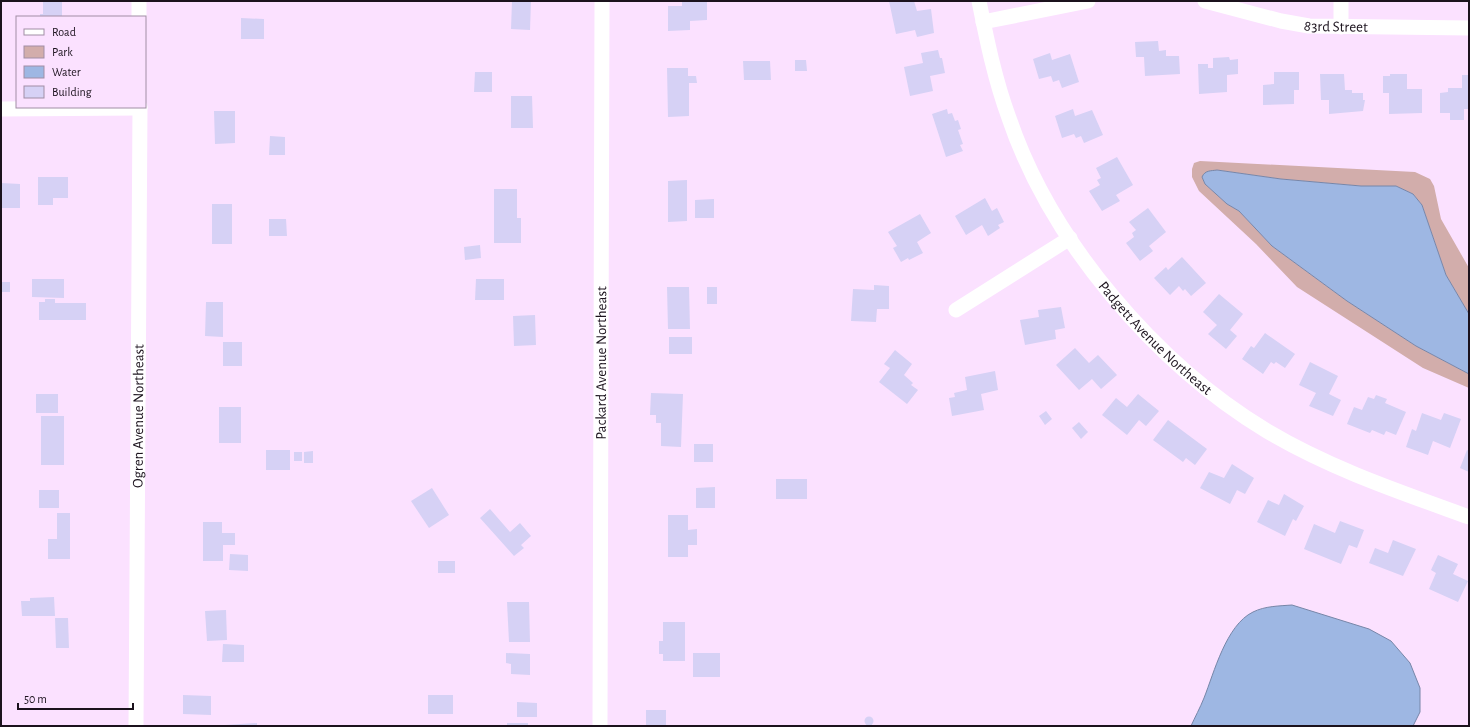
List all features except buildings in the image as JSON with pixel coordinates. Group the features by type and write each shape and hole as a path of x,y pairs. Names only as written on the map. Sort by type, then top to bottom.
{"street":[{"path":"139,1 139,16"},
{"name":"Packard Avenue Northeast","path":"600,726 602,1"},
{"name":"Padgett Avenue Northeast","path":"979,1 997,82 1009,120 1039,187 1093,272 1141,329 1188,373 1227,405 1267,431 1337,467 1469,517"},
{"path":"983,22 1088,1"},
{"name":"83rd Street","path":"1205,1 1285,22 1309,26 1469,28"},
{"path":"1342,1 1342,27"},
{"path":"1,109 70,108"},
{"name":"Ogren Avenue Northeast","path":"136,726 140,108"},
{"path":"956,310 1070,238"}],"green space":[{"path":"1200,161 1415,172 1430,179 1434,186 1441,219 1469,268 1469,314 1446,275 1422,205 1413,194 1396,186 1361,186 1281,179 1217,170 1202,177 1205,184 1227,204 1239,211 1272,246 1347,301 1416,346 1469,374 1469,388 1423,368 1297,287 1256,244 1199,191 1192,177 1192,169 1194,163"}],"water":[{"path":"1217,170 1281,179 1361,186 1396,186 1413,194 1422,205 1446,275 1469,314 1469,374 1416,346 1347,301 1272,246 1239,211 1227,204 1205,184 1202,177 1203,175 1208,171"},
{"path":"1292,605 1369,629 1391,641 1410,663 1420,688 1420,712 1413,726 1191,726 1204,698 1222,650 1235,627 1244,618 1258,610"}]}
